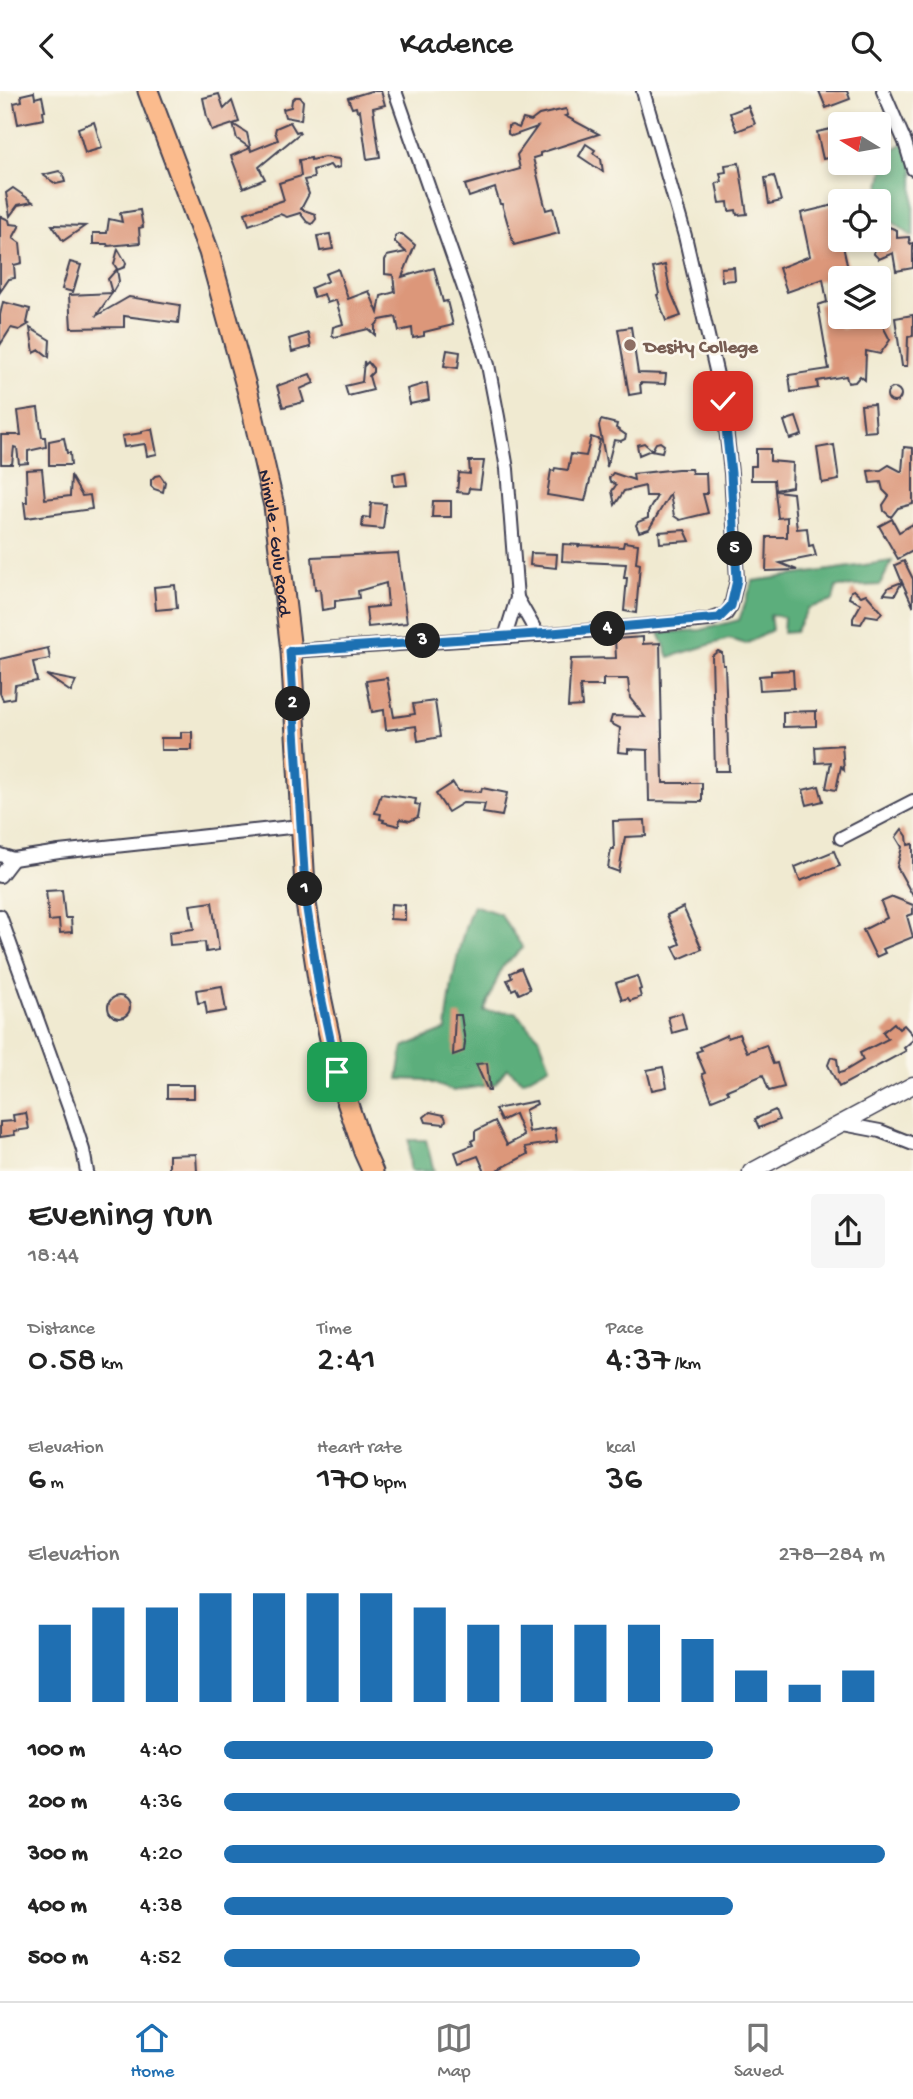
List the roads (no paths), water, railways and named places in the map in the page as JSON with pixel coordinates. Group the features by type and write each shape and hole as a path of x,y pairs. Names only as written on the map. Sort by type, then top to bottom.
{"main road":[{"name":"Nimule - Gulu Road","path":"148,91 209,251 248,393 274,506 290,651 306,903 320,992 337,1072 373,1171"}],"street":[{"path":"395,91 440,214 488,365 507,468 517,599 505,636"},
{"path":"290,651 538,635 709,620 726,614 735,596 737,580 731,473 723,401 685,236 643,91"},
{"path":"883,91 905,142 913,169"},
{"path":"517,599 538,635"},
{"path":"841,838 913,801"},
{"path":"0,855 13,859 300,826"},
{"path":"0,876 13,859"},
{"path":"0,916 71,1113 87,1171"},
{"path":"751,1171 913,1085"},
{"path":"843,1124 880,1131 913,1144"}],"place":[{"name":"Desity College","path":"630,345"}]}
